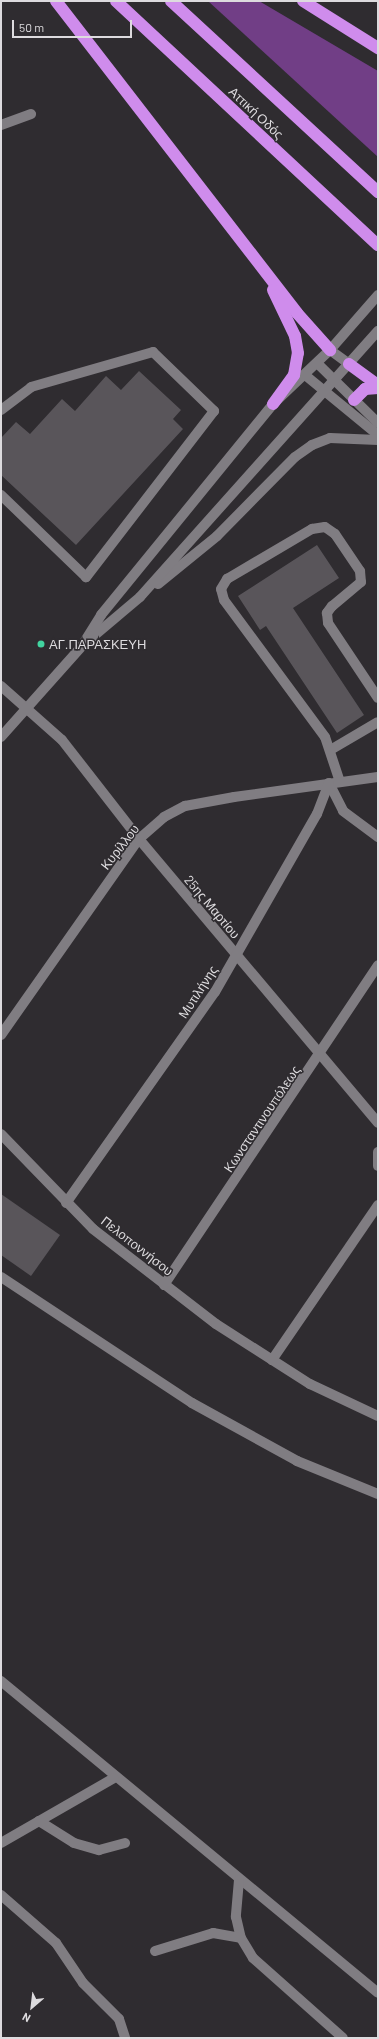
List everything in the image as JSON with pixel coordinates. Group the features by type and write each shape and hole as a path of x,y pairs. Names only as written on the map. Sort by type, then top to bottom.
{"highway":[{"path":"56,1 262,267 330,350"},
{"name":"Αττική Οδός","path":"116,1 378,245"},
{"name":"Αττική Οδός","path":"171,1 378,192"},
{"path":"303,1 378,48"},
{"path":"262,267 295,336 298,353 294,375 273,404"},
{"path":"349,364 378,385"},
{"path":"354,400 365,389 378,388"}],"street":[{"path":"1,125 31,114"},
{"path":"82,646 101,615 273,404 330,350 378,295"},
{"path":"140,597 378,331"},
{"path":"330,350 349,364"},
{"path":"1,410 32,387 153,352 214,411 86,577 1,495"},
{"path":"317,363 378,423"},
{"path":"305,375 378,435"},
{"path":"1,738 82,646 140,597 185,564 295,458 312,445 330,438 378,440"},
{"path":"340,782 332,749 224,600 221,589 227,579 312,529 325,527 335,534 360,571 361,582 332,606 327,613 328,623 378,698"},
{"name":"25ης Μαρτίου","path":"1,686 28,707 62,740 139,839 378,1123"},
{"path":"332,749 378,722"},
{"name":"Κυρίλλου","path":"1,1035 139,839 164,817 185,806 378,777"},
{"path":"330,783 343,811 378,837"},
{"name":"Μυτιλήνης","path":"66,1203 215,992 317,814 330,783"},
{"name":"Κωνσταντινουπόλεως","path":"164,1285 321,1055 378,965"},
{"name":"Πελοποννήσου","path":"1,1134 66,1203 164,1285 272,1360 310,1384 378,1416"},
{"path":"378,1152 378,1166"},
{"path":"272,1360 378,1205"},
{"path":"1,1277 192,1403 297,1461 378,1494"},
{"path":"1,1681 114,1778 378,1993"},
{"path":"1,1843 114,1778"},
{"path":"38,1821 74,1843 99,1850 125,1843"},
{"path":"239,1880 236,1917 241,1938 253,1958 343,2038"},
{"path":"1,1895 56,1943 83,1983 119,2019 125,2038"},
{"path":"155,1951 213,1933 241,1938"}],"shaded area":[{"path":"208,1 259,1 378,71 378,157"}],"building":[{"path":"139,371 181,410 173,419 183,429 76,545 1,475 1,438 16,422 30,434 62,399 75,411 106,376 121,390"},
{"path":"317,545 339,578 293,608 364,715 337,733 266,626 260,630 238,596"},
{"path":"1,1194 60,1235 31,1276 1,1255"}],"place":[{"name":"ΑΓ.ΠΑΡΑΣΚΕΥΗ","path":"41,644"}]}
